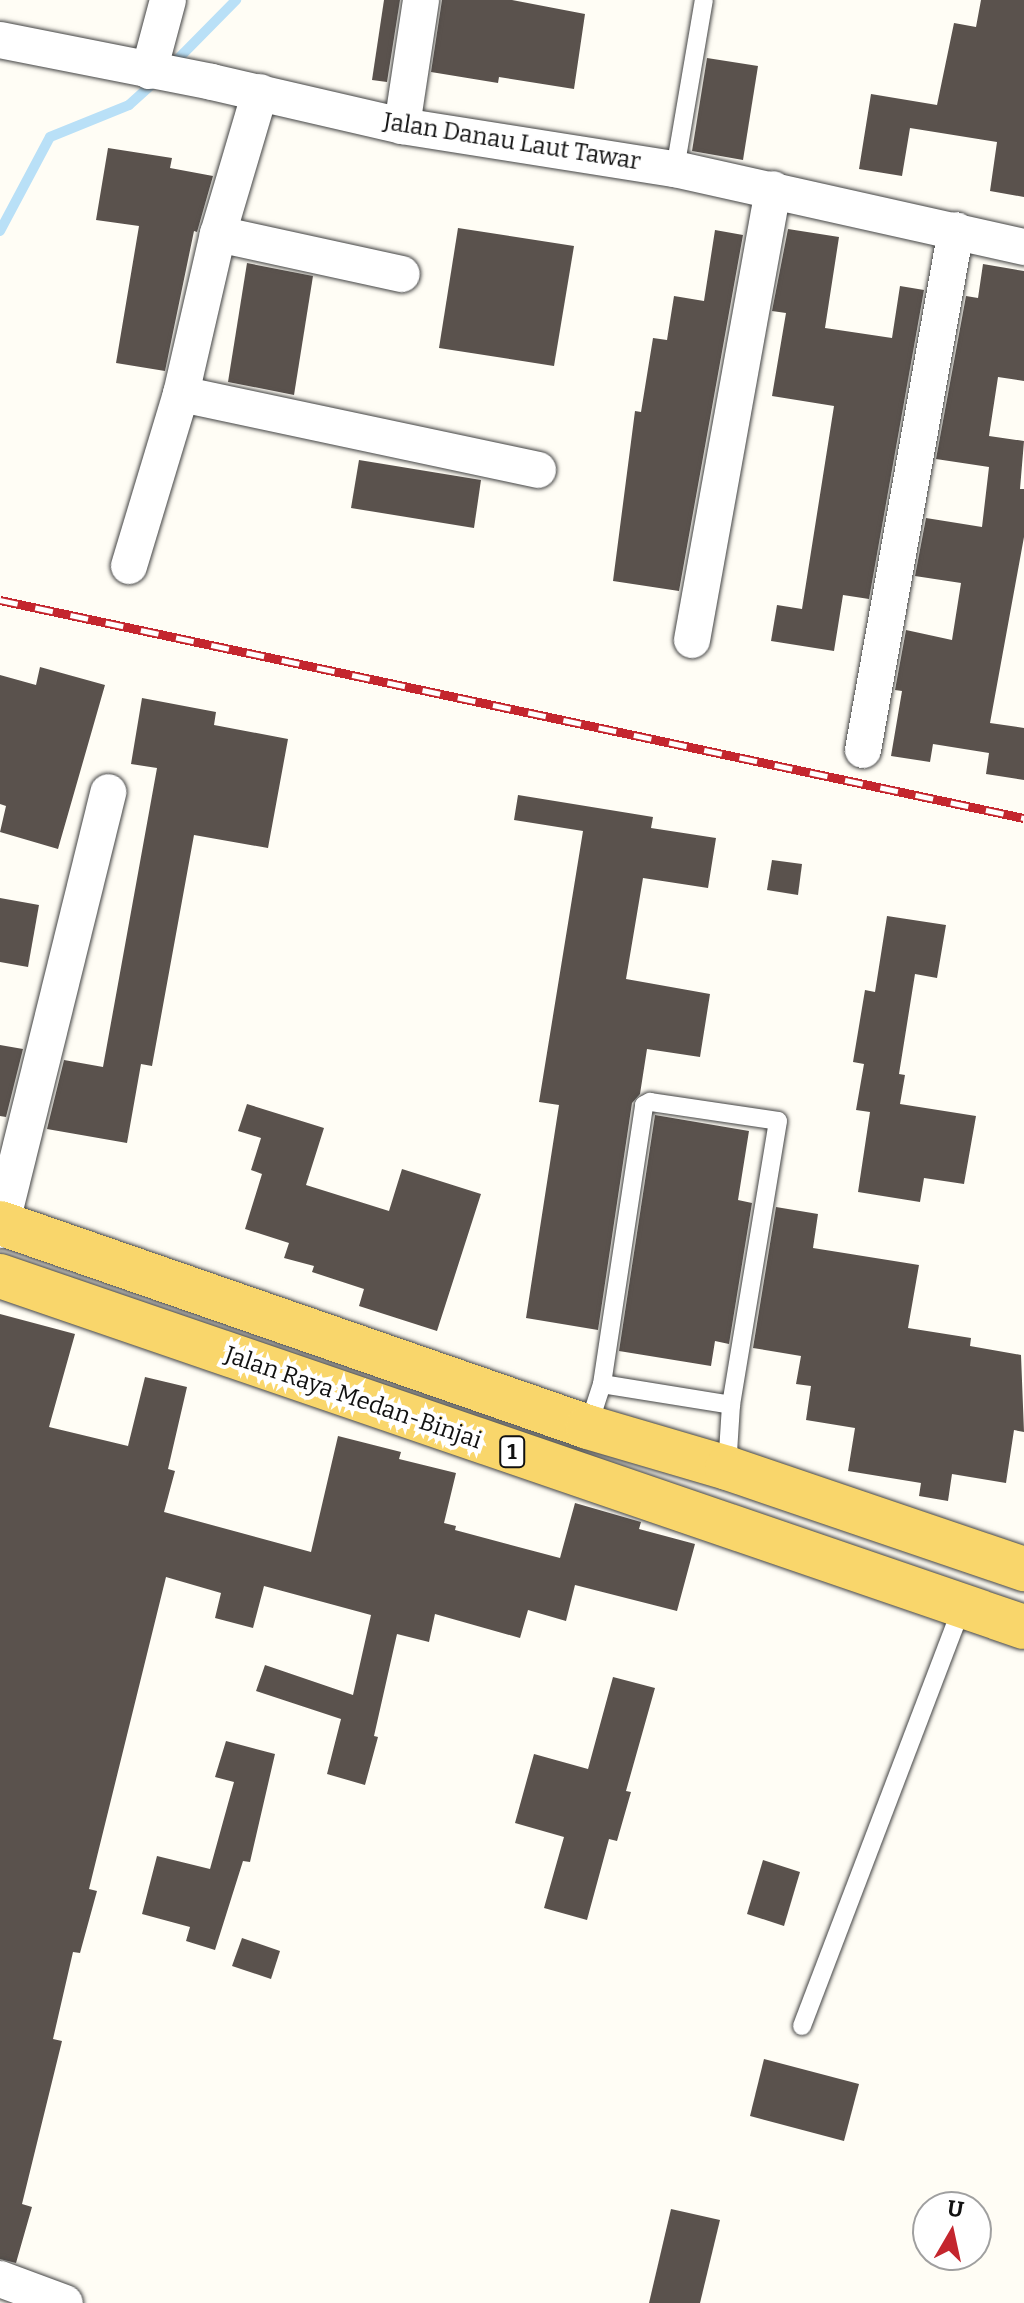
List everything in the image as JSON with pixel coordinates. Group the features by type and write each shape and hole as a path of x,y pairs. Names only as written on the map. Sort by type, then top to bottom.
{"main road":[{"name":"Jalan Raya Medan-Binjai","path":"1,1226 588,1427 727,1468 1024,1569"},
{"name":"Jalan Raya Medan-Binjai","path":"0,1276 1024,1627"}],"street":[{"path":"154,72 168,0"},
{"path":"402,126 421,0"},
{"name":"Jalan Danau Laut Tawar","path":"0,40 260,92 402,126 675,169 1024,247"},
{"path":"129,566 181,394 218,234 260,92"},
{"path":"692,640 773,189"},
{"path":"863,750 956,230"},
{"path":"218,234 402,274"},
{"path":"181,394 538,470"},
{"path":"1,1226 108,792"},
{"path":"0,2279 65,2303"}],"lane":[{"path":"675,169 704,0"},
{"path":"588,1427 602,1384 644,1105 650,1102 778,1121 731,1405 727,1468"},
{"path":"602,1384 731,1405"},
{"path":"802,2026 962,1607"}],"building":[{"path":"384,0 400,0 387,82 372,80"},
{"path":"442,0 512,0 585,14 574,89 499,77 498,83 431,72"},
{"path":"981,0 1024,0 1024,197 990,191 997,142 910,128 902,176 859,169 871,94 937,105 954,23 976,27"},
{"path":"707,58 758,66 743,160 692,151"},
{"path":"108,148 172,158 170,168 213,176 197,232 194,231 165,371 116,363 139,226 96,220"},
{"path":"458,228 574,246 554,366 439,348"},
{"path":"788,229 839,237 825,328 892,338 900,286 924,290 869,599 843,595 834,651 771,641 777,605 802,609 834,406 772,396 786,313 772,311"},
{"path":"715,230 743,235 679,591 613,581 635,411 641,412 653,338 667,340 674,296 704,301"},
{"path":"247,263 313,276 294,395 228,382"},
{"path":"983,264 1024,271 1024,381 998,377 989,436 1024,441 1020,489 1024,489 1024,537 990,723 1024,728 1024,780 986,774 989,753 933,744 930,762 891,756 902,691 895,690 906,630 952,640 961,583 915,576 926,518 982,527 989,467 936,459 966,296 978,298"},
{"path":"359,460 481,480 474,528 351,508"},
{"path":"40,667 105,685 58,849 0,832 6,806 0,804 0,675 36,685"},
{"path":"142,698 216,712 214,725 288,739 268,848 194,835 152,1066 141,1064 127,1143 47,1129 64,1060 103,1067 157,768 131,764"},
{"path":"518,795 653,817 651,828 716,838 708,888 643,878 626,979 710,994 700,1057 647,1049 640,1094 632,1103 598,1330 526,1318 559,1105 539,1102 583,831 514,820"},
{"path":"772,860 802,864 798,895 767,890"},
{"path":"0,898 39,905 28,967 0,962"},
{"path":"887,916 946,925 937,978 915,974 899,1074 905,1075 900,1104 976,1116 964,1184 924,1178 920,1202 858,1192 870,1112 856,1110 864,1064 853,1062 865,990 875,992"},
{"path":"0,1045 23,1049 6,1117 0,1116"},
{"path":"247,1104 324,1128 306,1185 389,1211 402,1169 481,1194 437,1331 359,1306 364,1289 312,1272 314,1266 284,1258 289,1243 245,1229 262,1174 251,1170 261,1138 238,1131"},
{"path":"655,1115 749,1131 738,1200 752,1203 729,1344 715,1341 711,1366 619,1351"},
{"path":"776,1207 818,1214 813,1248 919,1265 908,1328 971,1338 970,1346 1021,1355 1024,1432 1014,1430 1006,1483 952,1474 948,1501 919,1496 921,1483 848,1471 855,1428 806,1420 811,1386 796,1384 801,1356 753,1348"},
{"path":"0,1314 75,1334 49,1427 128,1446 145,1377 187,1387 168,1469 175,1471 164,1512 311,1552 338,1436 401,1452 399,1459 456,1473 444,1523 456,1526 455,1530 560,1558 575,1503 641,1522 639,1529 695,1544 677,1611 575,1585 566,1621 528,1610 520,1638 435,1614 429,1642 397,1634 374,1736 378,1737 365,1785 327,1774 341,1719 256,1691 265,1665 353,1695 371,1615 264,1586 253,1628 215,1618 221,1593 166,1577 89,1889 97,1891 80,1953 73,1952 53,2039 62,2041 22,2204 32,2207 16,2263 0,2259"},
{"path":"613,1677 655,1688 626,1791 631,1792 617,1841 609,1839 587,1920 544,1908 564,1837 515,1823 534,1754 588,1769"},
{"path":"226,1741 275,1754 250,1862 243,1861 215,1950 186,1941 190,1927 142,1914 157,1856 210,1869 234,1782 215,1777"},
{"path":"763,1860 800,1872 784,1926 747,1914"},
{"path":"242,1938 280,1951 271,1979 232,1966"},
{"path":"764,2059 859,2084 844,2141 750,2116"},
{"path":"671,2209 720,2220 700,2303 649,2303"}],"waterway":[{"path":"171,66 236,0"},
{"path":"0,231 50,137 129,105 157,80"}],"railway":[{"path":"0,600 1024,818"}]}
